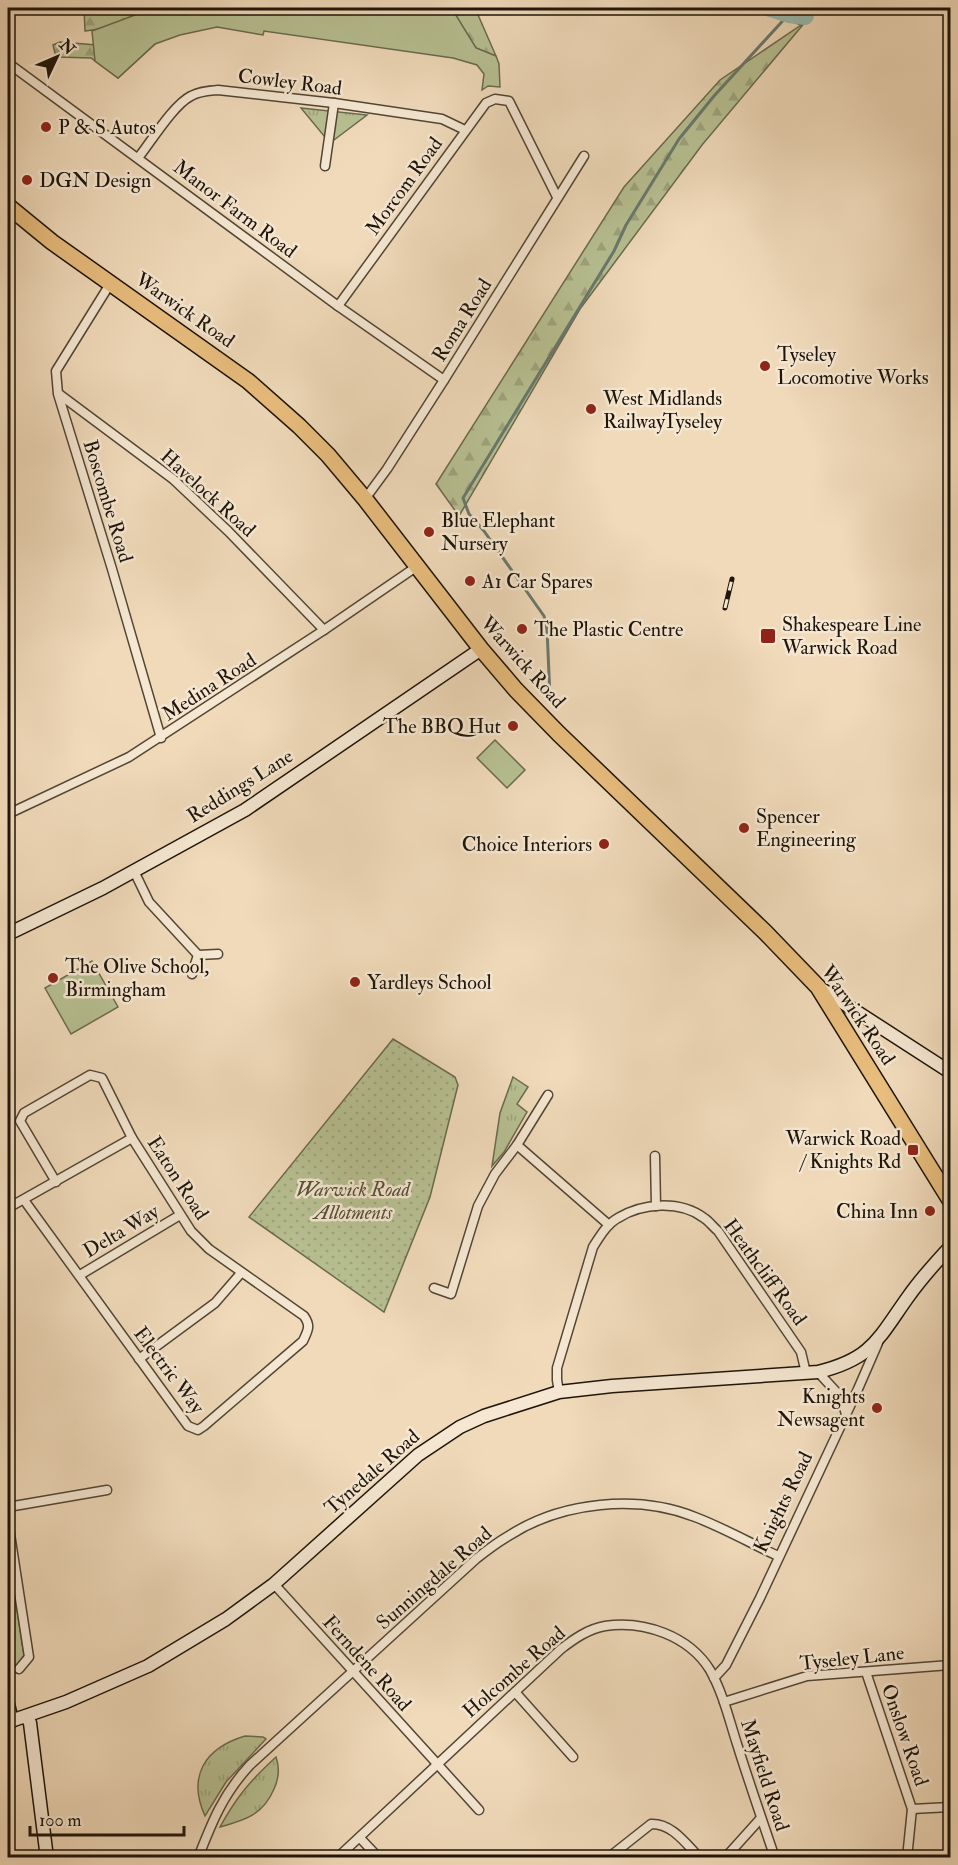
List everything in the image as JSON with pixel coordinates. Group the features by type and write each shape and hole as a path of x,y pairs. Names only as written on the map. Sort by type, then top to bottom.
{"highway":[{"name":"Warwick Road","path":"8,206 52,242 248,381 328,455 516,690 818,987 951,1200"}],"street":[{"name":"Manor Farm Road","path":"8,63 338,306 444,380"},
{"name":"Cowley Road","path":"138,158 177,107 188,97 203,91 218,90 334,103 442,119 465,130"},
{"name":"Morcom Road","path":"338,306 486,103 495,99 509,101 557,197"},
{"path":"325,166 334,103"},
{"name":"Roma Road","path":"365,499 387,470 584,156"},
{"name":"Boscombe Road","path":"110,284 56,371 58,394 112,568 161,738"},
{"name":"Havelock Road","path":"58,394 102,424 172,479 228,531 324,630"},
{"name":"Medina Road","path":"8,814 129,758 416,567"},
{"name":"Reddings Lane","path":"8,934 103,888 245,810 481,649"},
{"path":"134,871 149,902 198,955"},
{"path":"198,955 218,954"},
{"path":"192,974 198,955"},
{"path":"818,987 951,1072"},
{"path":"843,1026 856,1020 879,1026"},
{"path":"56,1182 20,1121 24,1113 81,1080 90,1075 102,1078 132,1138"},
{"path":"434,1288 451,1294 478,1206 495,1174 517,1145 548,1095"},
{"name":"Eaton Road","path":"8,1208 132,1138 191,1231 209,1249 304,1316 309,1324"},
{"path":"517,1145 609,1225"},
{"path":"655,1156 656,1206"},
{"name":"Electric Way","path":"24,1200 188,1426 198,1430 303,1341 309,1330 309,1324"},
{"name":"Heathcliff Road","path":"559,1392 556,1380 557,1368 594,1246 617,1218 656,1206 686,1209 703,1217 718,1231 801,1352 812,1372"},
{"name":"Delta Way","path":"80,1275 180,1215"},
{"name":"Knights Road","path":"714,1678 726,1665 733,1652 807,1500 880,1338 910,1294 951,1247"},
{"path":"139,1359 215,1303 241,1273"},
{"name":"Knights Road","path":"812,1372 842,1366 864,1353 880,1338"},
{"path":"812,1372 840,1396 846,1414"},
{"name":"Tynedale Road","path":"10,1721 66,1702 148,1666 226,1619 274,1584 418,1455 460,1427 484,1416 559,1392 612,1386 812,1372"},
{"path":"8,1508 107,1490"},
{"name":"Sunningdale Road","path":"198,1857 214,1816 238,1778 352,1671 491,1547 511,1534 560,1513 597,1506 663,1507 696,1517 778,1556"},
{"path":"8,1521 29,1657 19,1669"},
{"name":"Ferndene Road","path":"274,1584 479,1810"},
{"name":"Holcombe Road","path":"337,1857 515,1692 573,1640 584,1634 606,1626 640,1626 671,1636 703,1661 714,1678 724,1702"},
{"name":"Tyseley Lane","path":"724,1702 807,1676 951,1665"},
{"name":"Onslow Road","path":"866,1672 912,1809 907,1857"},
{"path":"515,1692 573,1757"},
{"name":"Mayfield Road","path":"724,1702 775,1857"},
{"path":"8,1704 10,1721"},
{"path":"27,1717 30,1723 47,1857"},
{"name":"Onslow Road","path":"912,1809 951,1807"},
{"path":"725,1857 761,1818"},
{"path":"608,1857 651,1824 658,1824 672,1830 700,1857"},
{"path":"360,1838 379,1857"}],"green space":[{"path":"84,8 145,8 117,23 85,31"},
{"path":"145,8 173,8 184,15 189,8 424,8 426,13 454,12 476,48 496,56 499,64 500,87 488,86 482,90 484,74 477,65 453,58 264,31 263,35 217,27 180,35 155,44 118,78 95,61 92,31 135,15"},
{"path":"424,8 475,8 496,56 476,48 454,13 425,13"},
{"path":"755,8 817,8 702,145 580,309 459,516 436,484 624,187 720,80 801,25"},
{"path":"60,42 109,46 155,44 118,78 91,58 56,57 53,45"},
{"path":"301,108 367,115 334,140 324,136"},
{"path":"495,740 525,770 507,788 477,758"},
{"path":"92,961 118,1007 71,1034 45,988"},
{"name":"Warwick Road Allotments","path":"393,1039 455,1077 458,1085 430,1197 384,1312 249,1217"},
{"path":"513,1077 528,1087 517,1104 527,1112 504,1152 492,1166 500,1113"},
{"path":"8,1551 24,1655 16,1668 8,1669"},
{"path":"245,1736 266,1739 226,1782 205,1816 198,1788 203,1766 219,1748"},
{"path":"276,1757 277,1781 270,1798 259,1811 245,1819 220,1827 245,1789"}],"waterway":[{"path":"770,8 805,16"},
{"path":"550,697 547,629 544,616 484,531 469,514 463,498 614,251 626,225 679,139 714,96 789,14"}],"railway":[{"path":"725,608 732,579"}],"place":[{"name":"P & S Autos","path":"46,127"},
{"name":"DGN Design","path":"27,180"},
{"name":"Tyseley Locomotive Works","path":"765,366"},
{"name":"West Midlands RailwayTyseley","path":"591,409"},
{"name":"Blue Elephant Nursery","path":"429,532"},
{"name":"A1 Car Spares","path":"470,581"},
{"name":"The Plastic Centre","path":"522,629"},
{"name":"Shakespeare Line Warwick Road","path":"768,636"},
{"name":"The BBQ Hut","path":"513,726"},
{"name":"Spencer Engineering","path":"744,828"},
{"name":"Choice Interiors","path":"604,844"},
{"name":"The Olive School, Birmingham","path":"53,978"},
{"name":"Yardleys School","path":"355,982"},
{"name":"Warwick Road / Knights Rd","path":"913,1150"},
{"name":"China Inn","path":"930,1211"},
{"name":"Knights Newsagent","path":"877,1408"}]}
